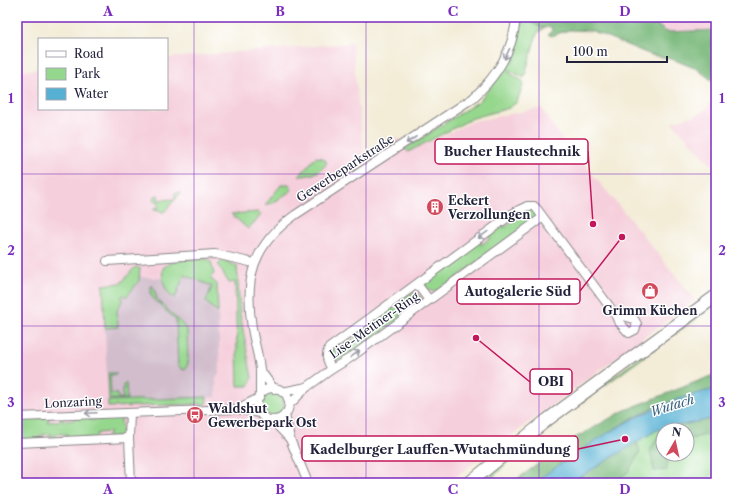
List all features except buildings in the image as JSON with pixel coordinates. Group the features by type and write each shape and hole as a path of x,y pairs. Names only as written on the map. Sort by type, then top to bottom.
{"main road":[{"path":"469,483 565,406 716,296"}],"street":[{"name":"Gewerbeparkstraße","path":"260,413 258,408 260,370 249,308 250,279 254,263 264,245 282,224 455,111 484,88 504,61 511,46 515,30 516,17"},
{"name":"Lise-Meitner-Ring","path":"289,405 307,387 350,358 543,217 534,206 527,206 515,212 329,348 326,353 332,369"},
{"path":"543,217 615,314"},
{"path":"107,261 215,254 254,263"},
{"name":"Lise-Meitner-Ring","path":"417,284 429,300"},
{"name":"Gewerbeparkstraße","path":"260,370 274,388 282,392"},
{"name":"Lise-Meitner-Ring","path":"282,392 307,387"},
{"path":"238,409 259,397 268,389 274,388"},
{"path":"272,420 276,420 285,414 289,405 286,395 282,392"},
{"path":"238,409 260,413 272,420 290,439"},
{"name":"Lonzaring","path":"17,416 238,409"},
{"path":"130,413 129,438 132,483"},
{"path":"285,414 290,439 308,483"},
{"path":"17,443 129,438"}],"shaded area":[{"path":"645,17 716,17 716,41 715,30 667,32"},
{"path":"352,43 364,158 398,138 408,152 474,121 542,108 578,165 583,163 695,300 447,483 17,483 17,71 38,69 38,110 168,110 168,58"},
{"path":"716,91 716,169 672,122 696,115 706,109 715,96"},
{"path":"202,271 217,284 220,373 216,378 216,397 108,401 103,285 121,283 130,273 140,273 141,277 162,278 162,273"}],"green space":[{"path":"521,17 531,17 528,19 543,29 537,33 524,78 509,70 508,72 524,82 517,102 509,108 473,118 408,152 405,149 479,101 495,82 512,54 520,32 523,19"},
{"path":"531,17 645,17 667,32 716,30 712,39 714,82 697,69 672,59 651,55 593,31 569,30 551,36 548,34 552,31 551,27 544,28 539,26 528,19"},
{"path":"316,157 323,158 327,162 325,166 315,173 299,176"},
{"path":"281,185 289,185 292,190 273,203 265,205"},
{"path":"175,193 181,193 164,212 154,210 154,208 158,208 158,201 153,201 155,196 158,195 159,200 175,199"},
{"path":"526,209 535,213 535,218 442,289 433,291 429,290 425,286 430,276 446,264 447,270 456,263 456,257 480,239 481,245 490,238 490,232 504,222 504,228 514,221 514,215"},
{"path":"259,212 261,215 248,229 231,214"},
{"path":"207,259 211,262 214,274 210,278 217,284 218,313 206,302 212,286 184,275 175,298 166,290 164,286 163,268 167,265 172,262 184,260"},
{"path":"223,260 237,266 240,314 252,378 249,386 238,386 235,282 229,283 218,265"},
{"path":"135,267 140,268 139,281 126,297 124,295 121,297 123,299 117,310 118,327 105,328 103,285 121,283"},
{"path":"151,286 153,286 157,299 187,329 188,363 185,370 178,365 176,320 151,295"},
{"path":"416,292 421,297 421,301 415,308 344,359 333,361 330,357 331,350 335,346 335,351 343,346 343,340 345,339 345,344 355,337 355,331 392,304 392,310 402,303 402,297"},
{"path":"716,301 716,304 529,441 487,483 484,483 512,452"},
{"path":"108,373 116,373 116,375 110,375 111,394 117,394 118,398 123,398 123,385 126,383 127,399 109,399"},
{"path":"716,374 716,389 653,408 622,424 533,483 512,483 568,442 623,411"},
{"path":"716,382 716,472 702,483 520,483"},
{"path":"273,394 281,397 284,405 281,413 273,416 265,413 262,405 265,397"},
{"path":"207,397 206,404 108,407 108,401"},
{"path":"105,414 118,415 121,418 122,434 119,436 107,437 110,432 98,433 95,438 65,438 68,434 56,434 53,439 50,439 53,434 41,435 37,440 21,438 19,436 18,422 20,420 50,417 47,422 59,421 62,416 65,416 62,421 74,420 77,415 93,415 90,420 102,419"},
{"path":"716,418 716,432 695,438 695,422"},
{"path":"655,441 655,462 668,462 667,470 654,471 650,450"},
{"path":"637,442 640,452 628,472 614,483 570,483"}],"water":[{"name":"Wutach","path":"716,389 716,418 695,422 655,422 655,431 570,483 533,483 576,453 620,426 665,404"}],"place":[{"name":"Eckert Verzollungen","path":"435,207"},
{"name":"Bucher Haustechnik","path":"593,224"},
{"name":"Autogalerie Süd","path":"622,237"},
{"name":"Grimm Küchen","path":"650,291"},
{"name":"OBI","path":"476,338"},
{"name":"Waldshut Gewerbepark Ost","path":"195,415"},
{"name":"Kadelburger Lauffen-Wutachmündung","path":"625,439"}]}
